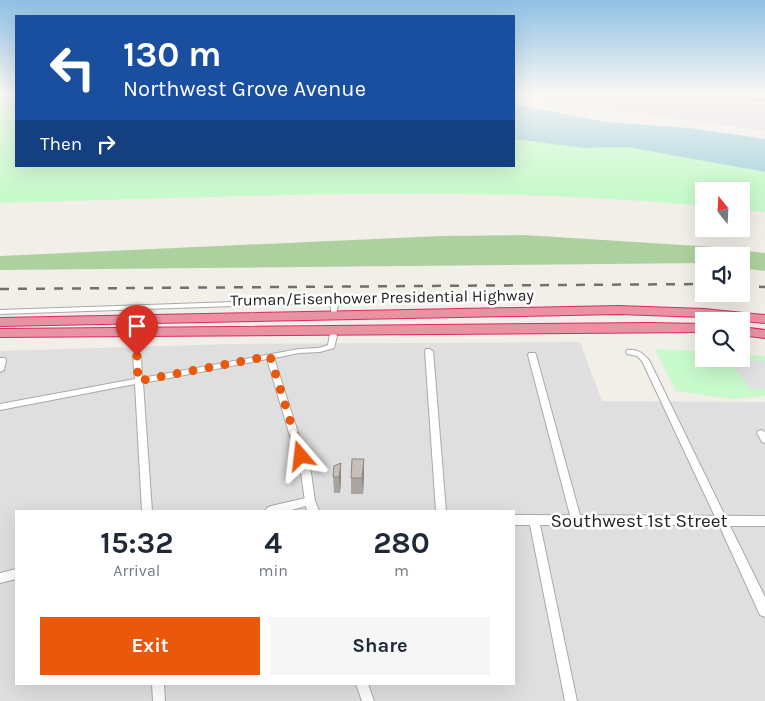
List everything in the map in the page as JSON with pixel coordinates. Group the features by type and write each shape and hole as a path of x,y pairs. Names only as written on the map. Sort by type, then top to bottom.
{"highway":[{"name":"Truman/Eisenhower Presidential Highway","path":"0,322 618,310 704,313 765,319"},
{"name":"Truman/Eisenhower Presidential Highway","path":"0,333 695,328"},
{"path":"750,332 765,334"}],"street":[{"path":"0,312 324,301 335,306 334,313"},
{"path":"0,407 270,356 299,351 324,350 331,346 333,336"},
{"path":"429,351 442,510"},
{"path":"630,352 640,354 646,360 765,611"},
{"path":"532,355 576,519"},
{"path":"137,356 147,510"},
{"path":"270,356 306,473 311,506 279,510"},
{"path":"0,370 2,360"},
{"name":"Southwest 1st Street","path":"515,520 765,521"},
{"path":"534,520 571,701"},
{"path":"0,578 15,574"},
{"path":"158,685 159,701"},
{"path":"362,685 368,701"}],"shaded area":[{"path":"728,126 765,126 765,131"},
{"path":"580,342 602,401 765,402 765,701 0,701 0,351 229,344"},
{"path":"750,360 763,360 765,362 765,389 750,389 734,367 750,367"}],"green space":[{"path":"0,126 15,126 15,167 515,167 515,139 583,148 627,147 765,172 765,212 750,211 750,182 695,182 695,205 528,195 352,194 0,203"},
{"path":"524,235 715,247 695,247 695,263 0,270 0,256 440,236"},
{"path":"750,251 765,253 765,271 750,269"},
{"path":"655,349 695,351 695,367 750,367 750,355 765,356 765,396 732,399 676,391"}],"water":[{"path":"515,126 657,126 689,128 765,139 765,172 627,147 583,148 515,139"}],"building":[{"path":"352,459 364,459 362,478 351,478"},
{"path":"341,463 339,477 333,477 334,466"}],"railway":[{"path":"0,289 695,284"},
{"path":"750,286 765,287"}],"route":[{"path":"137,356 138,381 270,356 301,456"}]}
